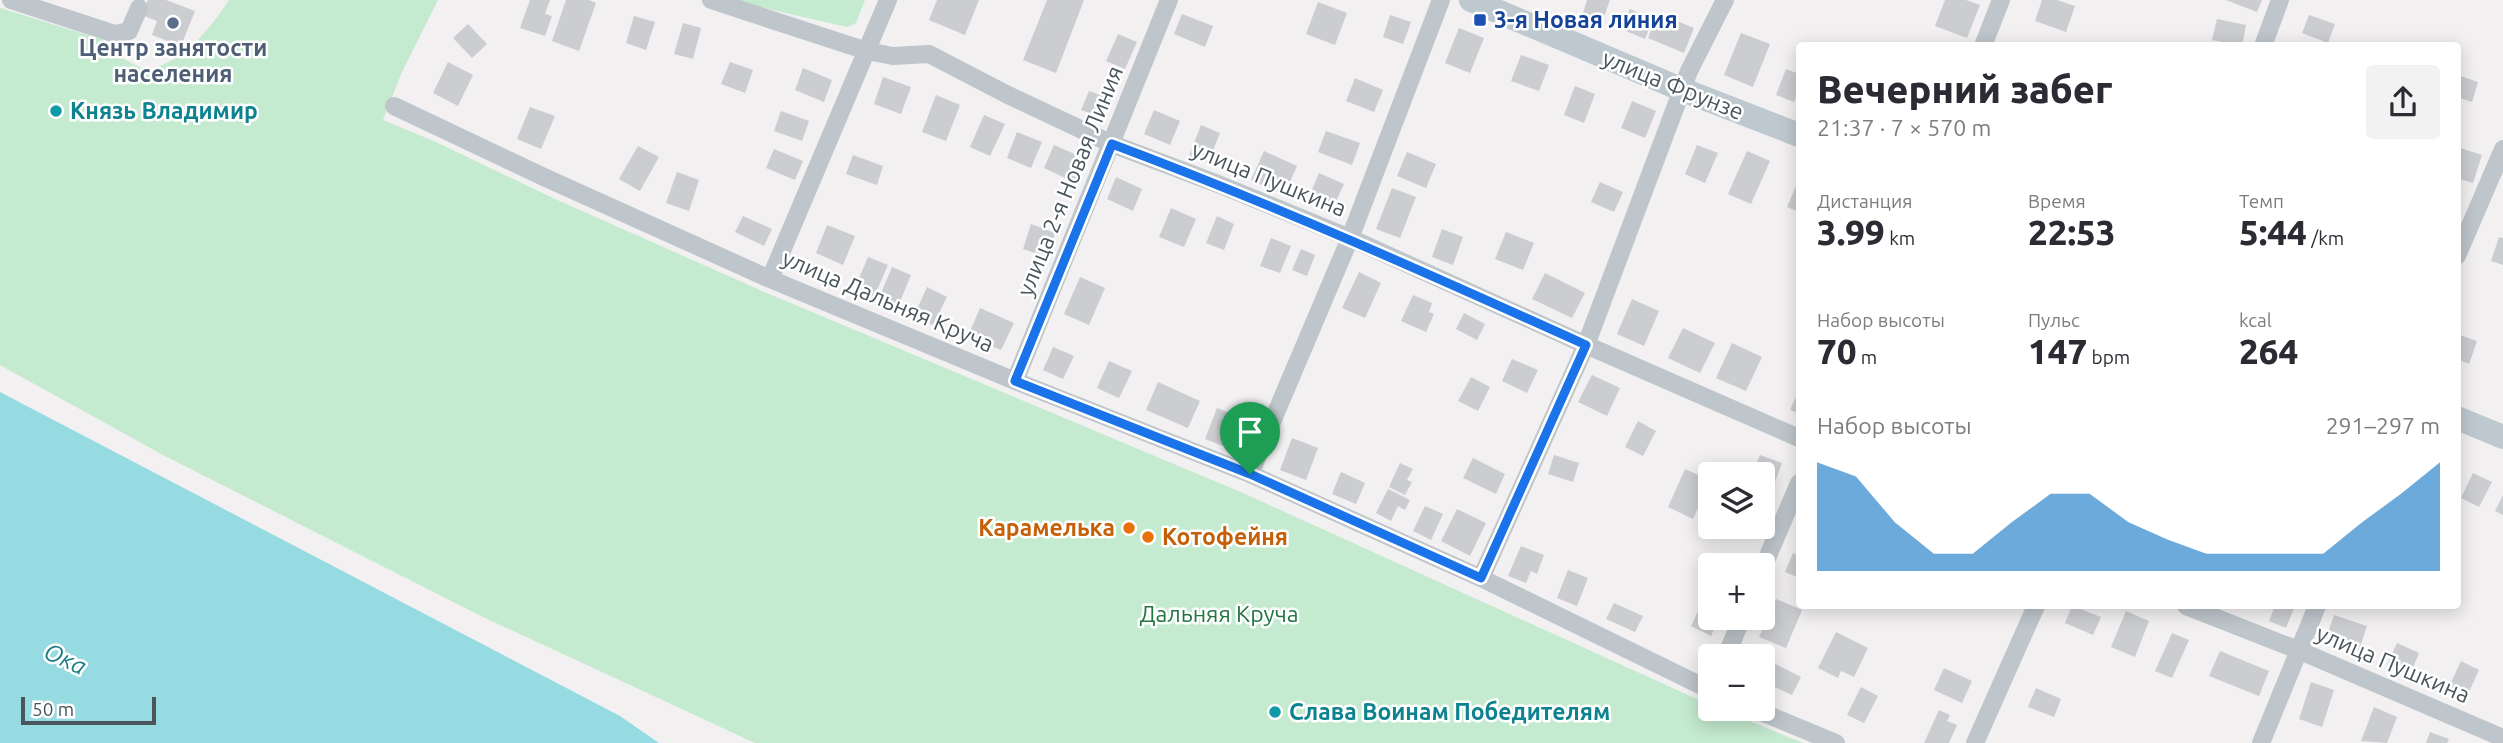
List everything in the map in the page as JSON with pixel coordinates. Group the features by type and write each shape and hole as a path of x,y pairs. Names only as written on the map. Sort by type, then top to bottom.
{"main road":[{"name":"улица Фрунзе","path":"1471,0 1683,90 1796,134"},
{"path":"2461,420 2503,438"}],"street":[{"path":"11,0 115,34 128,31 139,8"},
{"name":"улица Пушкина","path":"711,0 867,51 893,56 929,54 1112,144 1218,184 1350,239 1796,437"},
{"path":"770,279 888,0"},
{"name":"улица 2-я Новая Линия","path":"1015,381 1169,0"},
{"path":"1250,474 1350,239 1441,0"},
{"path":"1481,578 1586,345 1689,71 1725,0"},
{"path":"1985,42 2001,0"},
{"path":"2264,42 2280,0"},
{"name":"улица Дальняя Круча","path":"394,106 770,279 1015,381 1250,474 1481,578 1698,684"},
{"path":"2461,247 2503,149"},
{"path":"1769,553 1796,490"},
{"path":"1975,743 2035,609"},
{"name":"улица Пушкина","path":"2194,609 2298,650 2503,738"},
{"path":"2261,743 2316,609"},
{"path":"1775,718 1836,743"}],"green space":[{"name":"Дальняя Круча","path":"229,0 438,0 401,74 383,120 769,294 1243,493 1698,700 1698,721 1749,721 1803,743 755,743 479,615 163,455 0,365 0,8 107,41 114,54 149,72 179,56 213,23"},
{"path":"729,0 865,0 856,23 847,27"}],"water":[{"name":"Ока","path":"0,392 620,716 659,743 0,743"}],"building":[{"name":"Центр занятости населения","path":"148,0 166,0 195,11 181,46 152,35 157,21 142,15"},
{"path":"530,0 550,0 545,14 552,16 545,36 520,28"},
{"path":"566,0 589,0 596,3 579,51 552,41"},
{"path":"937,0 979,0 965,35 929,20"},
{"path":"1047,0 1084,0 1056,73 1023,60"},
{"path":"1587,0 1610,0 1602,22 1582,16"},
{"path":"1945,0 1966,0 1980,5 1967,38 1935,26"},
{"path":"2042,0 2057,0 2075,6 2066,32 2035,21"},
{"path":"2226,0 2262,0 2257,12"},
{"path":"1318,2 1347,13 1335,45 1306,34"},
{"path":"1630,9 1653,19 1645,39 1621,29"},
{"path":"1658,13 1694,28 1684,53 1648,38"},
{"path":"1182,14 1213,26 1205,47 1174,34"},
{"path":"1390,15 1411,22 1403,44 1383,37"},
{"path":"2309,15 2335,24 2328,42 2302,33"},
{"path":"634,16 655,22 646,50 626,43"},
{"path":"2217,19 2246,25 2243,42 2212,40"},
{"path":"683,23 701,28 693,59 674,54"},
{"path":"468,24 487,44 472,58 453,38"},
{"path":"1459,28 1484,38 1470,73 1445,63"},
{"path":"1741,33 1770,44 1753,87 1724,75"},
{"path":"1118,34 1137,42 1125,69 1106,61"},
{"path":"1521,55 1549,65 1539,91 1511,81"},
{"path":"448,62 473,75 458,106 433,93"},
{"path":"730,62 753,70 745,93 721,84"},
{"path":"803,68 832,80 824,102 795,90"},
{"path":"1786,69 1796,73 1794,102 1776,95"},
{"path":"2461,76 2478,82 2472,102 2461,98"},
{"path":"883,77 911,87 901,114 874,104"},
{"path":"1355,78 1383,90 1374,112 1346,101"},
{"path":"1575,86 1595,94 1584,123 1564,115"},
{"path":"1089,91 1111,99 1103,118 1081,110"},
{"path":"936,95 960,105 946,141 922,132"},
{"path":"1632,101 1656,111 1645,138 1621,128"},
{"path":"530,107 555,116 541,149 517,139"},
{"path":"1154,110 1180,121 1170,145 1144,134"},
{"path":"781,111 809,121 802,141 774,131"},
{"path":"984,115 1005,124 990,156 970,147"},
{"path":"1201,125 1220,133 1208,163 1189,156"},
{"path":"1326,131 1360,143 1352,165 1318,152"},
{"path":"1017,132 1042,142 1031,168 1007,158"},
{"path":"1054,145 1086,159 1076,183 1044,168"},
{"path":"1697,145 1718,153 1705,183 1685,174"},
{"path":"638,146 659,157 640,191 619,179"},
{"path":"2461,148 2482,155 2473,183 2461,179"},
{"path":"774,149 803,161 795,180 766,168"},
{"path":"1264,151 1297,166 1284,195 1251,180"},
{"path":"1747,151 1770,161 1751,204 1728,194"},
{"path":"1407,152 1436,164 1426,188 1397,176"},
{"path":"853,155 883,166 877,185 846,174"},
{"path":"677,172 699,180 689,211 666,203"},
{"path":"1319,173 1344,184 1333,208 1309,197"},
{"path":"1116,177 1142,189 1133,211 1107,199"},
{"path":"1600,182 1623,192 1614,212 1591,202"},
{"path":"1796,186 1796,211 1787,207"},
{"path":"1392,188 1416,197 1400,238 1376,229"},
{"path":"1171,208 1196,219 1184,247 1159,237"},
{"path":"743,216 772,229 764,246 735,232"},
{"path":"1217,216 1234,224 1224,250 1206,243"},
{"path":"1031,224 1055,233 1047,257 1023,249"},
{"path":"827,225 855,236 843,265 816,253"},
{"path":"1442,229 1463,237 1453,265 1432,257"},
{"path":"1506,232 1534,243 1523,270 1495,259"},
{"path":"2499,237 2503,238 2503,265 2491,261"},
{"path":"1271,238 1291,246 1280,273 1260,266"},
{"path":"1301,249 1315,255 1307,276 1292,270"},
{"path":"868,257 888,265 873,299 854,290"},
{"path":"892,267 911,275 896,311 877,303"},
{"path":"1359,272 1381,283 1365,318 1342,308"},
{"path":"1545,273 1585,293 1572,318 1532,299"},
{"path":"1080,277 1105,288 1089,325 1064,314"},
{"path":"927,287 947,297 933,325 914,316"},
{"path":"1413,295 1432,303 1429,312 1434,314 1426,332 1401,321"},
{"path":"1632,299 1659,311 1644,346 1617,334"},
{"path":"980,308 1014,323 1001,350 968,336"},
{"path":"1464,313 1485,324 1477,340 1456,329"},
{"path":"1683,328 1715,343 1700,373 1668,358"},
{"path":"2461,335 2477,341 2469,364 2461,361"},
{"path":"1732,343 1762,357 1746,391 1716,378"},
{"path":"1053,347 1074,356 1063,379 1043,370"},
{"path":"1512,359 1538,370 1527,393 1502,381"},
{"path":"1109,361 1132,371 1119,398 1097,388"},
{"path":"1592,375 1620,388 1607,416 1578,402"},
{"path":"1471,377 1490,387 1478,411 1458,401"},
{"path":"1158,382 1200,401 1188,428 1146,410"},
{"path":"1796,397 1796,412 1790,410"},
{"path":"1217,408 1248,420 1236,451 1205,439"},
{"path":"1638,421 1656,431 1643,456 1625,447"},
{"path":"1292,438 1318,448 1306,480 1280,470"},
{"path":"1554,455 1579,463 1573,482 1548,474"},
{"path":"1760,455 1782,463 1775,482 1775,462 1757,462"},
{"path":"1473,458 1505,474 1496,494 1463,478"},
{"path":"1400,463 1413,469 1407,480 1412,482 1405,495 1389,487"},
{"path":"1685,469 1698,475 1698,508 1693,519 1668,507"},
{"path":"1341,472 1365,483 1356,504 1332,494"},
{"path":"2473,473 2492,482 2479,507 2461,498"},
{"path":"1388,489 1410,500 1405,510 1398,506 1391,521 1376,513"},
{"path":"2503,495 2503,515 2495,511"},
{"path":"1425,506 1443,514 1431,540 1413,531"},
{"path":"1457,509 1486,523 1470,556 1441,541"},
{"path":"1521,546 1544,555 1537,574 1531,571 1526,583 1508,576"},
{"path":"1793,553 1796,554 1796,577 1785,572"},
{"path":"1568,570 1588,578 1577,606 1557,598"},
{"path":"1776,599 1802,610 1786,648 1759,637 1762,630 1775,630"},
{"path":"1614,603 1643,616 1635,632 1606,619"},
{"path":"2071,609 2080,609 2101,617 2093,635 2065,623"},
{"path":"2274,609 2294,609 2286,628 2269,621"},
{"path":"1698,611 1698,630 1691,626"},
{"path":"2126,611 2149,621 2135,657 2111,647"},
{"path":"2334,615 2367,626 2359,650 2326,639"},
{"path":"1699,630 1714,630 1711,636"},
{"path":"1836,632 1868,648 1854,677 1841,671 1838,678 1818,668"},
{"path":"2172,633 2189,640 2172,678 2155,671"},
{"path":"2397,643 2419,653 2410,675 2387,665"},
{"path":"2220,651 2269,671 2259,696 2209,676"},
{"path":"2461,661 2479,670 2467,696 2449,687"},
{"path":"1775,664 1801,677 1792,695 1775,687"},
{"path":"1944,668 1972,681 1962,703 1934,690"},
{"path":"2311,682 2334,690 2322,727 2299,719"},
{"path":"1861,687 1878,696 1864,723 1847,715"},
{"path":"2036,688 2061,699 2054,717 2028,707"},
{"path":"2374,707 2397,717 2387,743 2361,741"},
{"path":"1939,710 1950,715 1947,721 1957,725 1949,743 1924,743"},
{"path":"2430,732 2449,739 2447,743 2426,743"}],"place":[{"name":"3-я Новая линия","path":"1480,20"},
{"name":"Центр занятости населения","path":"173,23"},
{"name":"Князь Владимир","path":"56,111"},
{"name":"Карамелька","path":"1129,528"},
{"name":"Котофейня","path":"1148,537"},
{"name":"Слава Воинам Победителям","path":"1275,712"}],"route":[{"path":"1112,144 1218,184 1350,239 1586,345 1481,578 1250,474 1015,381 1112,144"}]}
